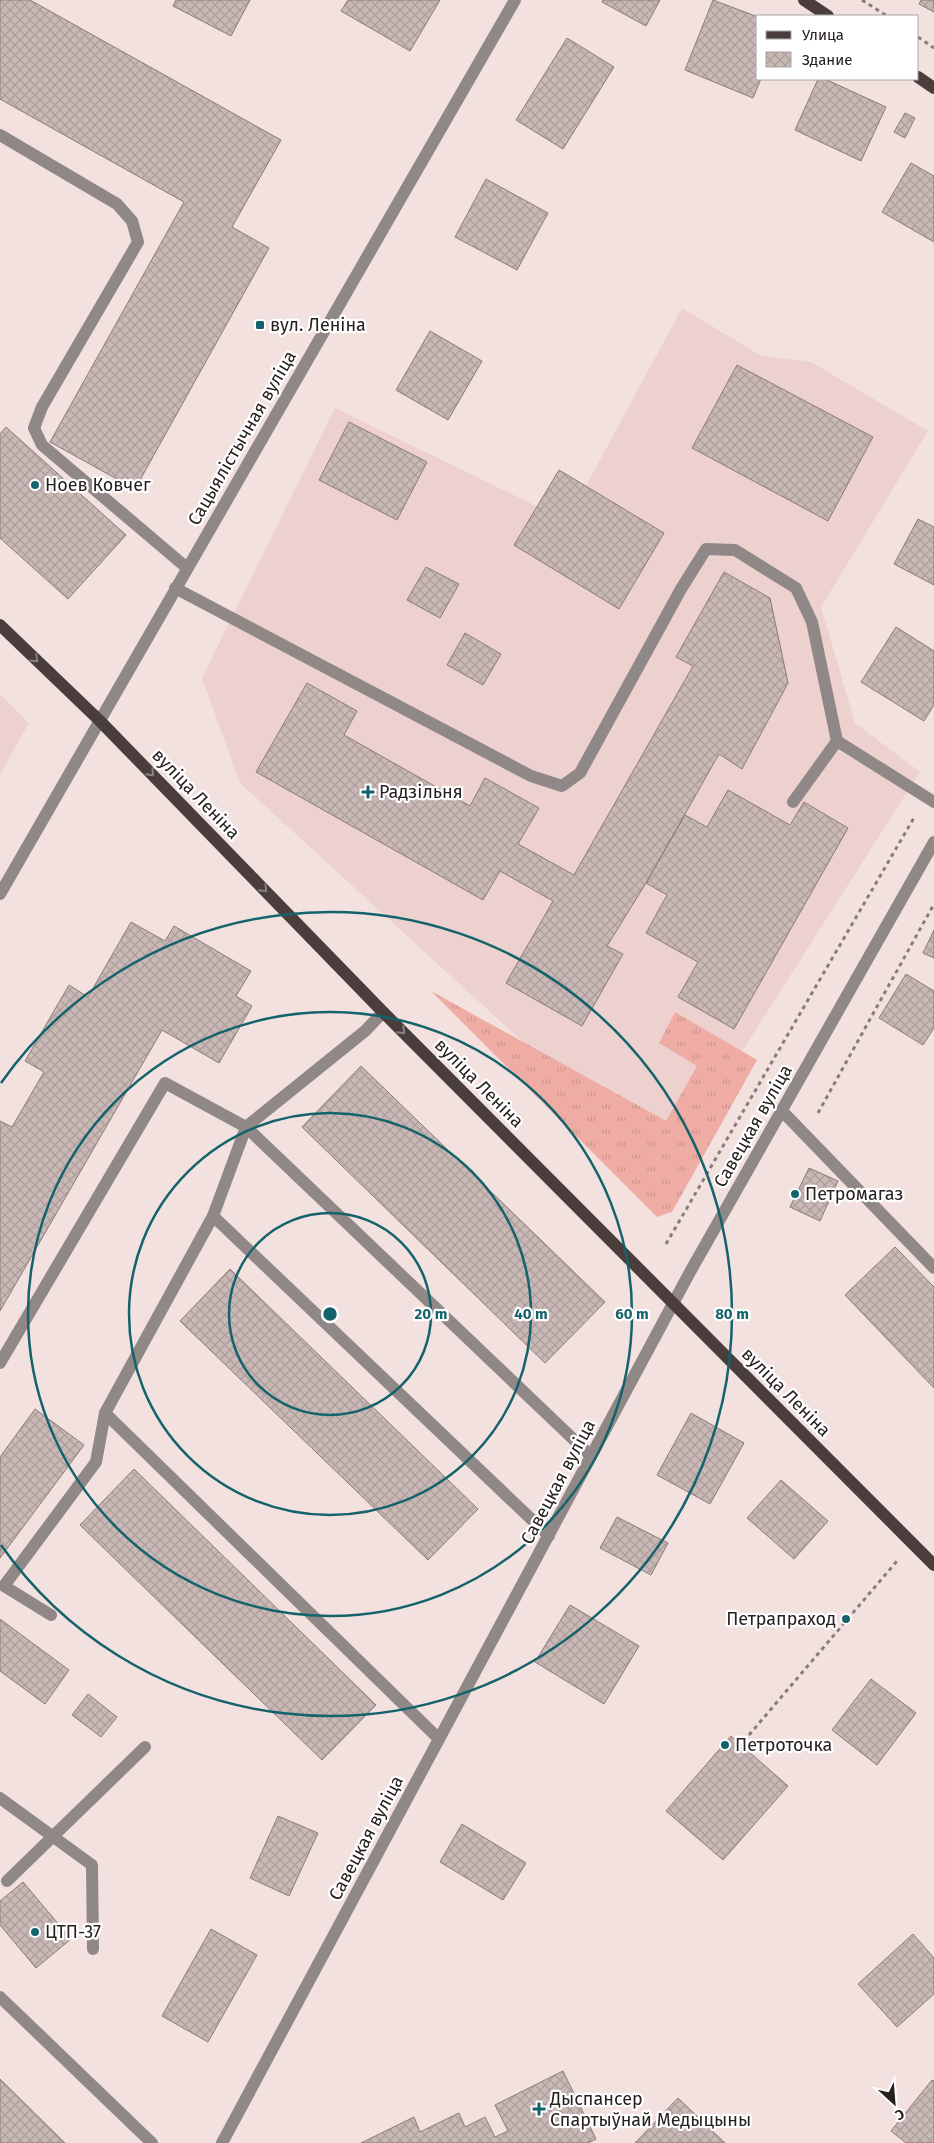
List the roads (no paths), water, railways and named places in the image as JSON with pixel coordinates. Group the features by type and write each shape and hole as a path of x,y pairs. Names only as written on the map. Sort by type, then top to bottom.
{"main road":[{"path":"804,0 826,15"},
{"path":"919,78 934,88"},
{"name":"вуліца Леніна","path":"0,625 99,720 383,1012 934,1565"}],"street":[{"name":"Сацыялістычная вуліца","path":"0,894 515,0"},
{"path":"0,135 116,204 132,221 138,242 42,407 34,428 42,445 187,568"},
{"path":"175,588 531,776 562,786 580,773 681,589 706,549 735,550 796,588 812,622 837,741 930,800"},
{"path":"793,802 837,741"},
{"name":"Савецкая вуліца","path":"222,2143 673,1304 934,842"},
{"path":"51,1615 4,1586 96,1462 104,1412 213,1216 246,1127 365,1031 383,1012"},
{"path":"0,1363 165,1083 246,1127 591,1456"},
{"path":"782,1111 934,1268"},
{"path":"213,1216 548,1536"},
{"path":"104,1412 439,1739"},
{"path":"7,1881 145,1747"},
{"path":"0,1798 92,1865 93,1949"},
{"path":"0,1997 152,2143"}],"place":[{"name":"вул. Леніна","path":"260,325"},
{"name":"Ноев Ковчег","path":"35,485"},
{"name":"Радзільня","path":"368,792"},
{"name":"Петромагаз","path":"795,1194"},
{"name":"Петрапраход","path":"846,1619"},
{"name":"Петроточка","path":"725,1745"},
{"name":"ЦТП-37","path":"35,1932"},
{"name":"Дыспансер Спартыўнай Медыцыны","path":"539,2109"}]}
